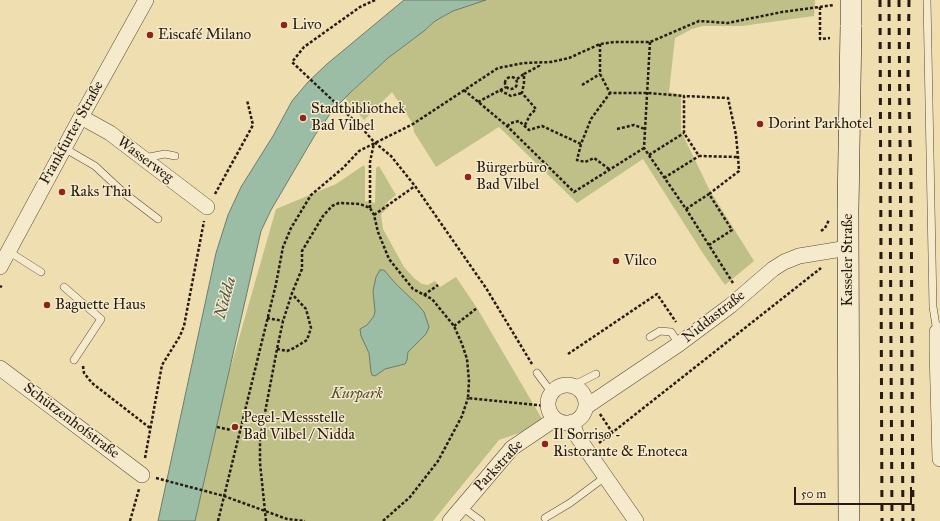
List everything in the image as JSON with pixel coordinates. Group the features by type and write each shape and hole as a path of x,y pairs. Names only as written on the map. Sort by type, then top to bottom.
{"main road":[{"name":"Kasseler Straße","path":"849,521 848,248 851,0"}],"street":[{"name":"Frankfurter Straße","path":"0,267 146,0"},
{"name":"Wasserweg","path":"81,117 110,133 207,207"},
{"name":"Niddastraße","path":"590,405 679,344 730,306 773,269 784,262 799,256 848,248"},
{"path":"939,331 940,459"},
{"name":"Schützenhofstraße","path":"0,368 142,475"},
{"path":"565,385 572,386 579,390 590,405 582,416 572,422 562,423 552,406 558,388 565,385"},
{"name":"Parkstraße","path":"450,521 512,448 552,406"},
{"path":"572,422 577,436 587,452 636,521"}],"lane":[{"path":"927,0 933,307 939,331"},
{"path":"64,148 95,166 124,193 158,219"},
{"path":"143,158 165,154 175,156"},
{"path":"8,251 41,272"},
{"path":"64,287 101,319 74,360"},
{"path":"650,337 660,331 671,332 679,344"},
{"path":"537,373 552,406"},
{"path":"572,386 596,374"},
{"path":"546,518 570,503 605,476"},
{"path":"462,507 482,521"}],"path":[{"path":"375,0 360,7 304,47 292,62 361,127 374,142 391,156 415,186 486,288 537,373"},
{"path":"218,521 283,247 291,228 311,195 343,168 359,151 374,142 413,124 498,68 524,63 550,62 569,58 600,44 614,42 650,42 699,22 728,23 782,12 820,7 820,39 830,38"},
{"path":"650,42 644,148 686,209 733,283"},
{"path":"600,44 600,74 610,93"},
{"path":"517,79 539,66 539,63"},
{"path":"522,93 524,74"},
{"path":"582,85 600,74"},
{"path":"506,87 505,80 507,78 514,77 517,79"},
{"path":"478,102 506,87 509,89 515,88 518,85 517,79"},
{"path":"464,90 507,126 574,192 644,148"},
{"path":"500,90 511,96 522,93"},
{"path":"522,93 536,110 530,115 525,125"},
{"path":"610,93 648,93 728,98 736,135 739,171 709,194 686,209"},
{"path":"609,169 594,158 585,162 577,160 581,144 591,119 610,93"},
{"path":"684,96 684,133 699,156"},
{"path":"130,521 142,475 162,365 180,336 184,326 200,235 207,207 253,125 247,100"},
{"path":"507,126 519,121 530,130 542,126 581,144"},
{"path":"617,128 634,125 645,129"},
{"path":"649,155 684,133"},
{"path":"374,142 370,162 370,208 374,215 378,232 389,259 413,288 432,299 454,326 467,359 469,381 468,398 459,421 438,461 410,497 383,521"},
{"path":"664,178 699,156 738,157"},
{"path":"374,215 415,186"},
{"path":"709,194 732,230 709,245"},
{"path":"266,521 260,463 260,439 283,321 302,269 302,251 323,216 332,206 339,203 360,204 370,208"},
{"path":"587,452 823,266"},
{"path":"424,295 438,285"},
{"path":"277,350 287,351 307,340 311,328 310,319 306,309 292,294"},
{"path":"568,354 657,294 678,324"},
{"path":"454,326 477,308"},
{"path":"267,318 283,321"},
{"path":"84,345 85,355 83,367 88,379 150,428"},
{"path":"468,398 552,406"},
{"path":"590,405 612,432"},
{"path":"217,427 231,430"},
{"path":"142,475 224,496 287,519 305,521"}],"green space":[{"path":"486,0 815,0 814,16 742,26 703,26 692,29 675,38 669,92 681,95 681,131 709,189 754,261 725,285 704,255 643,159 577,203 499,127 436,167 414,132 413,124 392,92 364,120 345,98 388,58 435,21 453,11"},
{"name":"Kurpark","path":"364,165 365,201 375,203 376,168 379,166 396,195 385,204 388,208 381,214 383,229 404,267 422,284 428,285 435,281 440,287 456,277 477,308 545,424 499,440 433,521 195,521 229,373 276,209 336,184"}],"water":[{"name":"Nidda","path":"404,0 486,0 453,11 435,21 388,58 333,110 315,135 271,210 261,231 195,521 158,521 216,253 228,215 241,187 273,136 292,101 308,82 327,64"},
{"path":"380,270 384,270 418,305 424,312 429,327 426,334 408,352 405,364 385,369 375,376 372,375 371,372 369,353 361,336 360,329 367,325 374,316 373,291 376,277"}],"railway":[{"path":"880,0 882,521"},
{"path":"889,0 892,521"},
{"path":"899,0 903,521"},
{"path":"909,0 908,75 911,176 913,521"}],"place":[{"name":"Livo","path":"284,25"},
{"name":"Eiscafé Milano","path":"150,35"},
{"name":"Stadtbibliothek Bad Vilbel","path":"303,118"},
{"name":"Dorint Parkhotel","path":"760,124"},
{"name":"Bürgerbüro Bad Vilbel","path":"468,177"},
{"name":"Raks Thai","path":"62,192"},
{"name":"Vilco","path":"616,261"},
{"name":"Baguette Haus","path":"47,305"},
{"name":"Pegel-Messstelle Bad Vilbel / Nidda","path":"235,427"},
{"name":"Il Sorriso - Ristorante & Enoteca","path":"545,444"}]}
